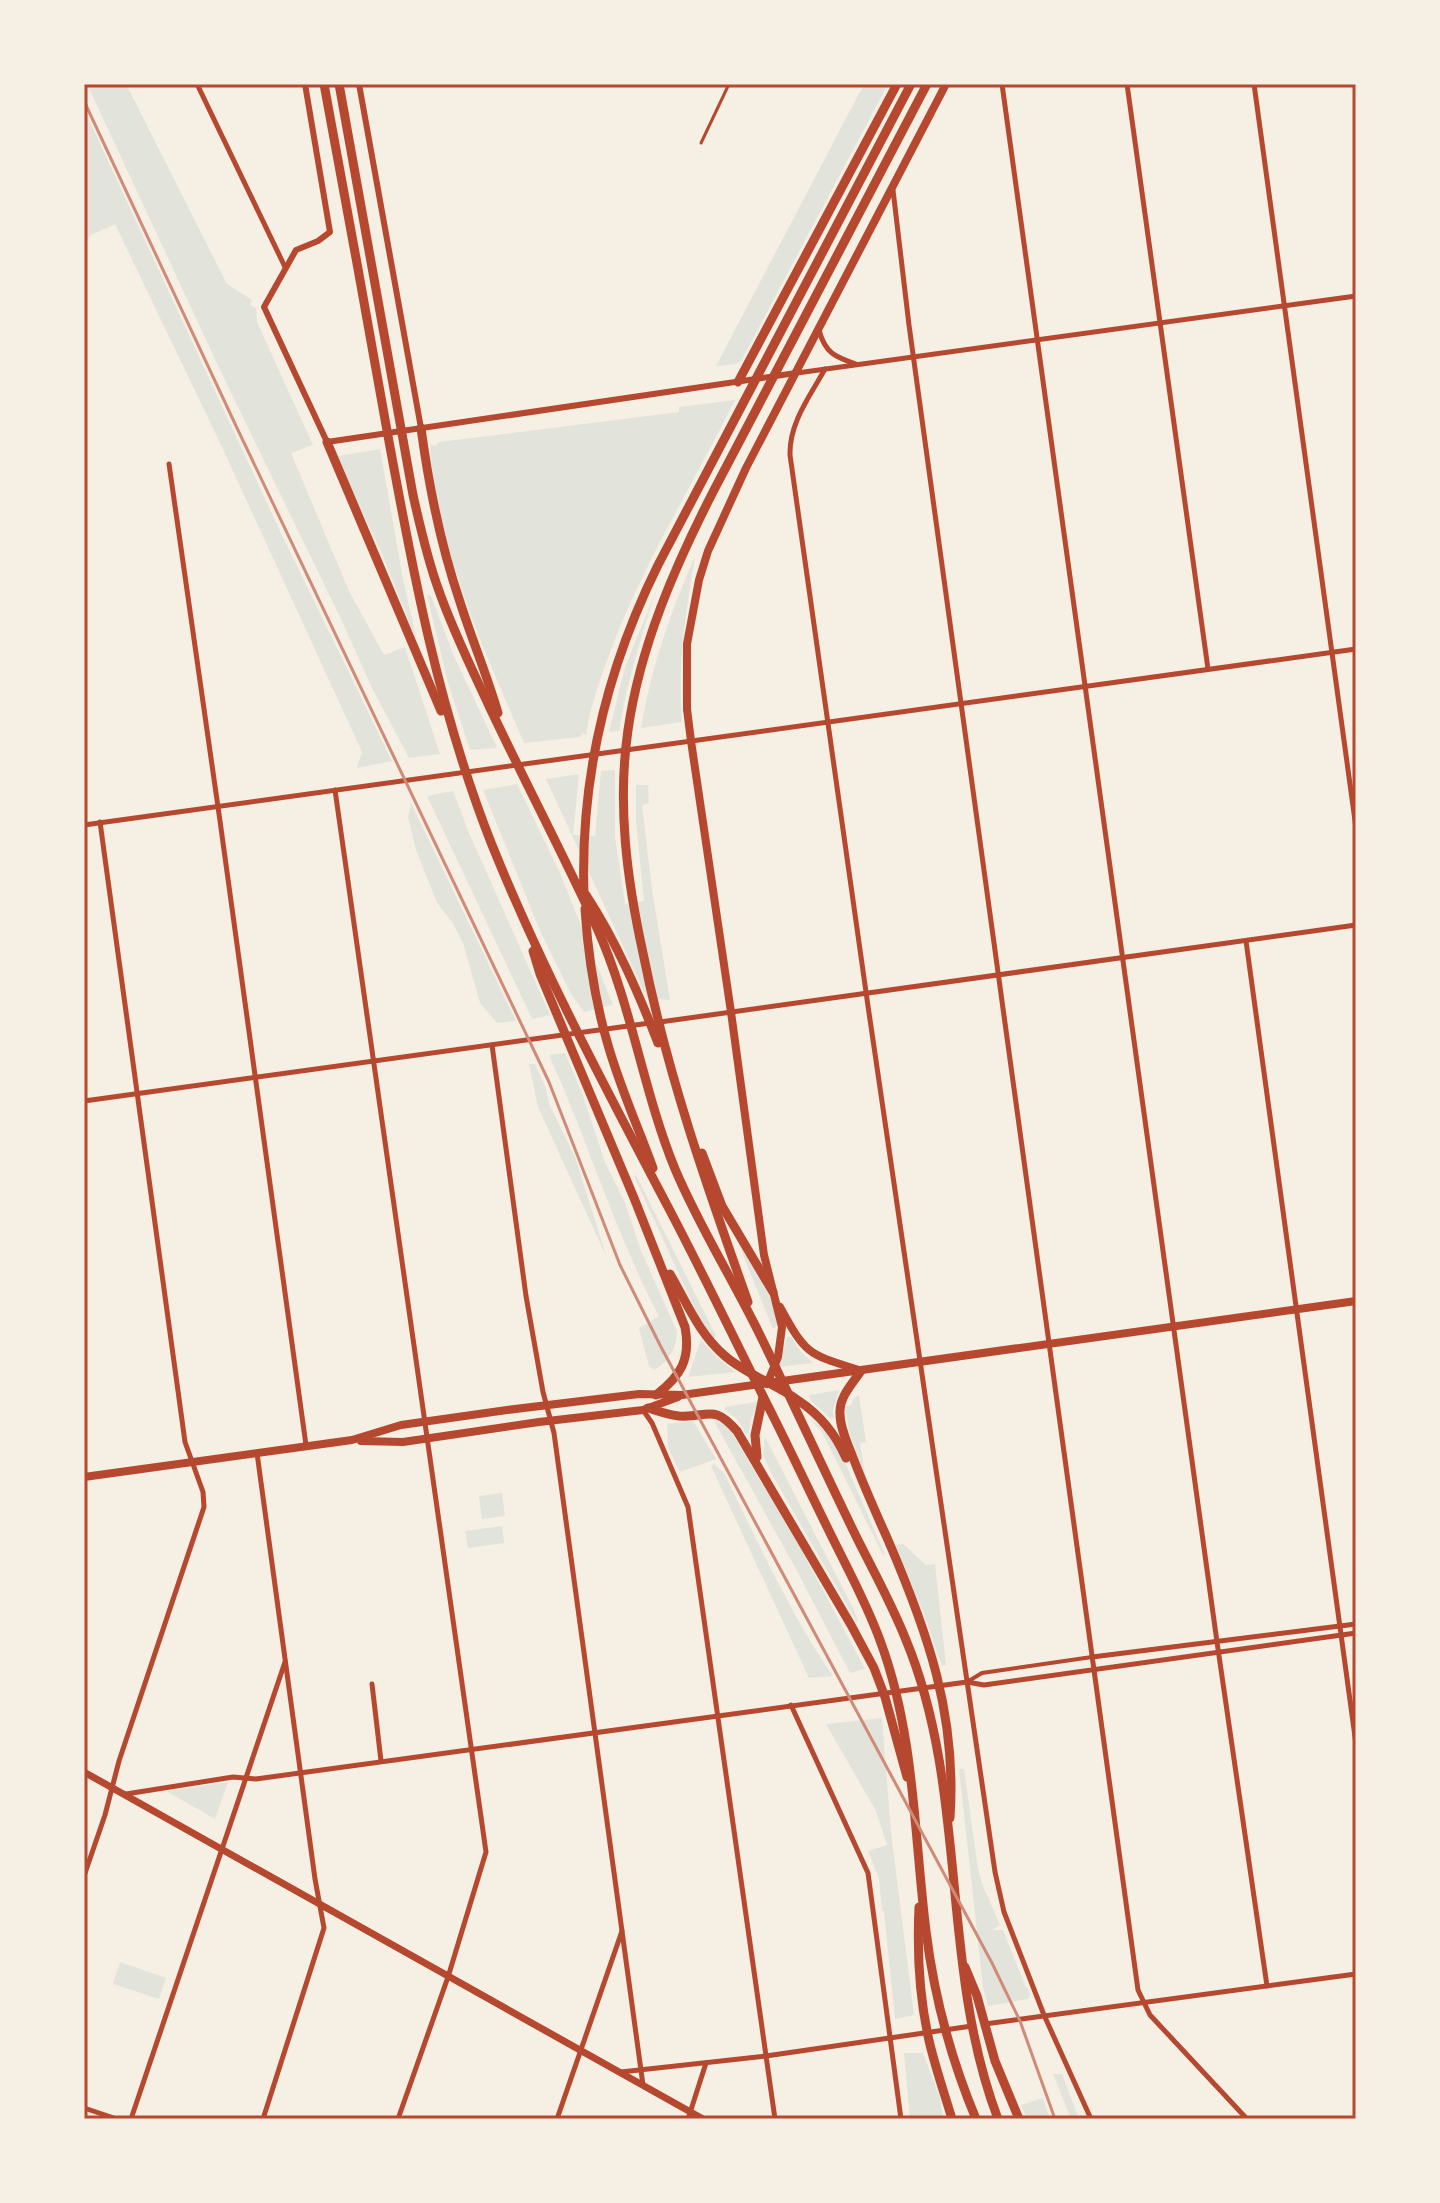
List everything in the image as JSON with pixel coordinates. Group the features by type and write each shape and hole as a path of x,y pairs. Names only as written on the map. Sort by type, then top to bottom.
{"highway":[{"path":"324,84 422,615 458,751 558,1004 573,1053 682,1318 687,1345 685,1360 680,1372 656,1395"},
{"path":"339,84 404,448 422,533 438,589 467,659 603,943 675,1170 758,1331 915,1663 930,1712 938,1753 960,1952 971,1996 1019,2119"},
{"path":"738,382 897,84"},
{"path":"669,1209 609,1047 588,943 584,889 585,836 598,734 619,654 638,608 911,84"},
{"path":"758,1331 697,1158 655,1011 633,902 624,830 628,730 639,674 670,585 701,515 927,84"},
{"path":"421,428 431,494 446,553 506,739"},
{"path":"327,442 458,751"},
{"path":"568,867 606,925 641,1001 722,1206 773,1292"},
{"path":"558,1004 587,1052 669,1209 865,1603 889,1665 909,1753 928,1946 939,2004 953,2057 976,2119"},
{"path":"654,1247 704,1334 729,1360 799,1401 823,1422 841,1445 862,1485"},
{"path":"861,1371 846,1392 840,1411 843,1432 928,1642 945,1709 953,1782 949,1846"},
{"path":"758,1464 755,1435 767,1384"},
{"path":"646,1409 681,1416 710,1413 721,1416 737,1431 874,1668 913,1801"},
{"path":"920,1876 917,1945 924,2010 934,2060 952,2119"},
{"path":"971,1996 979,2060 998,2119"}],"main road":[{"path":"767,1384 778,1357 782,1333 764,1255 691,741 687,709 687,644 708,551 746,468 946,84"},
{"path":"773,1292 797,1338 807,1350 818,1357 861,1371"},
{"path":"84,1477 352,1440 401,1425 639,1394 682,1395 767,1384 1356,1301"},
{"path":"352,1440 403,1442 428,1439 646,1409 682,1395"},
{"path":"84,1772 620,2072 689,2116 703,2119"}],"street":[{"path":"197,84 285,267"},
{"path":"305,84 330,229 328,235 296,250 264,307 327,442 796,373 1356,296"},
{"path":"359,84 421,428"},
{"path":"1002,84 1218,1652 1267,1986"},
{"path":"1127,84 1208,669"},
{"path":"1254,84 1356,828"},
{"path":"892,185 913,357 1138,1990 1150,2015 1247,2119"},
{"path":"818,327 824,346 832,354 857,365"},
{"path":"825,369 793,426 790,455 999,1896 1044,2015 1091,2119"},
{"path":"169,464 306,1446"},
{"path":"84,825 1356,649"},
{"path":"335,790 486,1852 448,1977 398,2119"},
{"path":"84,1876 204,1507 203,1492 185,1442 100,822"},
{"path":"84,1101 1356,925"},
{"path":"1246,941 1356,1744"},
{"path":"492,1045 526,1296 554,1433 643,2086"},
{"path":"646,1409 688,1507 775,2119"},
{"path":"257,1453 324,1928 263,2119"},
{"path":"967,1682 982,1673 1356,1624"},
{"path":"126,1794 233,1777 256,1779 967,1682 984,1685 1356,1633"},
{"path":"131,2119 286,1661"},
{"path":"372,1684 381,1761"},
{"path":"791,1705 868,1873 901,2119"},
{"path":"557,2119 623,1928"},
{"path":"620,2072 766,2056 1356,1974"},
{"path":"689,2116 706,2063"},
{"path":"84,2108 117,2119"}],"lane":[{"path":"701,143 729,84"}],"shaded area":[{"path":"87,84 126,84 227,284 252,300 250,305 256,308 257,322 313,445 291,453 349,591 384,655 405,647 440,754 409,758 372,688"},
{"path":"864,84 888,84 741,361 716,366"},
{"path":"84,109 280,531 392,761 357,768 362,752 115,224 91,235 84,246"},
{"path":"735,400 625,615 597,690 586,735 524,743 478,634 452,559 434,483 430,444 436,446 439,442 679,412 679,407"},
{"path":"380,449 417,641 381,551 339,464 338,456"},
{"path":"695,556 682,659 682,722 641,728 663,640"},
{"path":"657,589 635,659 619,731 609,732 625,667"},
{"path":"427,595 431,596 454,656 497,748 470,750 448,683"},
{"path":"615,770 615,837 625,904 644,901 636,821 636,785 648,785 649,803 642,805 670,1000 647,998 546,779 579,774 573,835 595,836 601,771"},
{"path":"517,784 560,873 613,1005 584,1012 570,992 541,933 483,790"},
{"path":"453,791 550,1015 532,1019 427,796"},
{"path":"411,803 516,1021 497,1023 480,1003 463,943 437,903 416,850 408,817"},
{"path":"565,1053 605,1162 626,1205 641,1251 677,1331 671,1354 654,1370 649,1366 639,1328 659,1316 629,1252 549,1055"},
{"path":"529,1064 535,1064 550,1106 575,1157 607,1258 538,1107"},
{"path":"636,1175 716,1336 714,1339 700,1320"},
{"path":"735,1235 771,1302 777,1326 773,1329"},
{"path":"787,1337 791,1337 813,1363 778,1367"},
{"path":"701,1340 716,1357 736,1372 688,1377"},
{"path":"839,1390 834,1418 831,1419 810,1400 809,1395"},
{"path":"859,1395 866,1442 860,1443 866,1479 849,1431 845,1406 850,1406"},
{"path":"756,1402 749,1433 746,1434 725,1407"},
{"path":"810,1419 826,1430 841,1453 885,1555 822,1432"},
{"path":"693,1421 716,1459 680,1472 668,1448 667,1424"},
{"path":"714,1421 725,1423 732,1433 802,1551 865,1669 850,1673"},
{"path":"765,1437 858,1621 770,1471 763,1455"},
{"path":"714,1464 724,1473 788,1602 833,1676 809,1678 711,1466"},
{"path":"502,1493 505,1516 482,1519 479,1496"},
{"path":"502,1526 504,1543 468,1548 465,1531"},
{"path":"903,1544 926,1565 935,1564 946,1665 942,1666 923,1611 894,1545"},
{"path":"882,1718 891,1832 914,2015 895,2019 879,1878 868,1851 887,1845 876,1811 826,1724"},
{"path":"959,1769 964,1769 978,1869 1000,1925 992,1930 1003,1930 1028,1988 1028,1999 988,2006 983,1987"},
{"path":"228,1782 215,1819 166,1791"},
{"path":"120,1962 166,1978 159,1999 113,1984"},
{"path":"904,2053 923,2053 940,2098 943,2119 910,2119"},
{"path":"1053,2074 1062,2074 1079,2119 1071,2119"},
{"path":"1043,2098 1050,2119 1027,2119 1021,2105"}],"railway":[{"path":"84,101 549,1082 620,1265 992,1963 1020,2021 1055,2119"}]}
